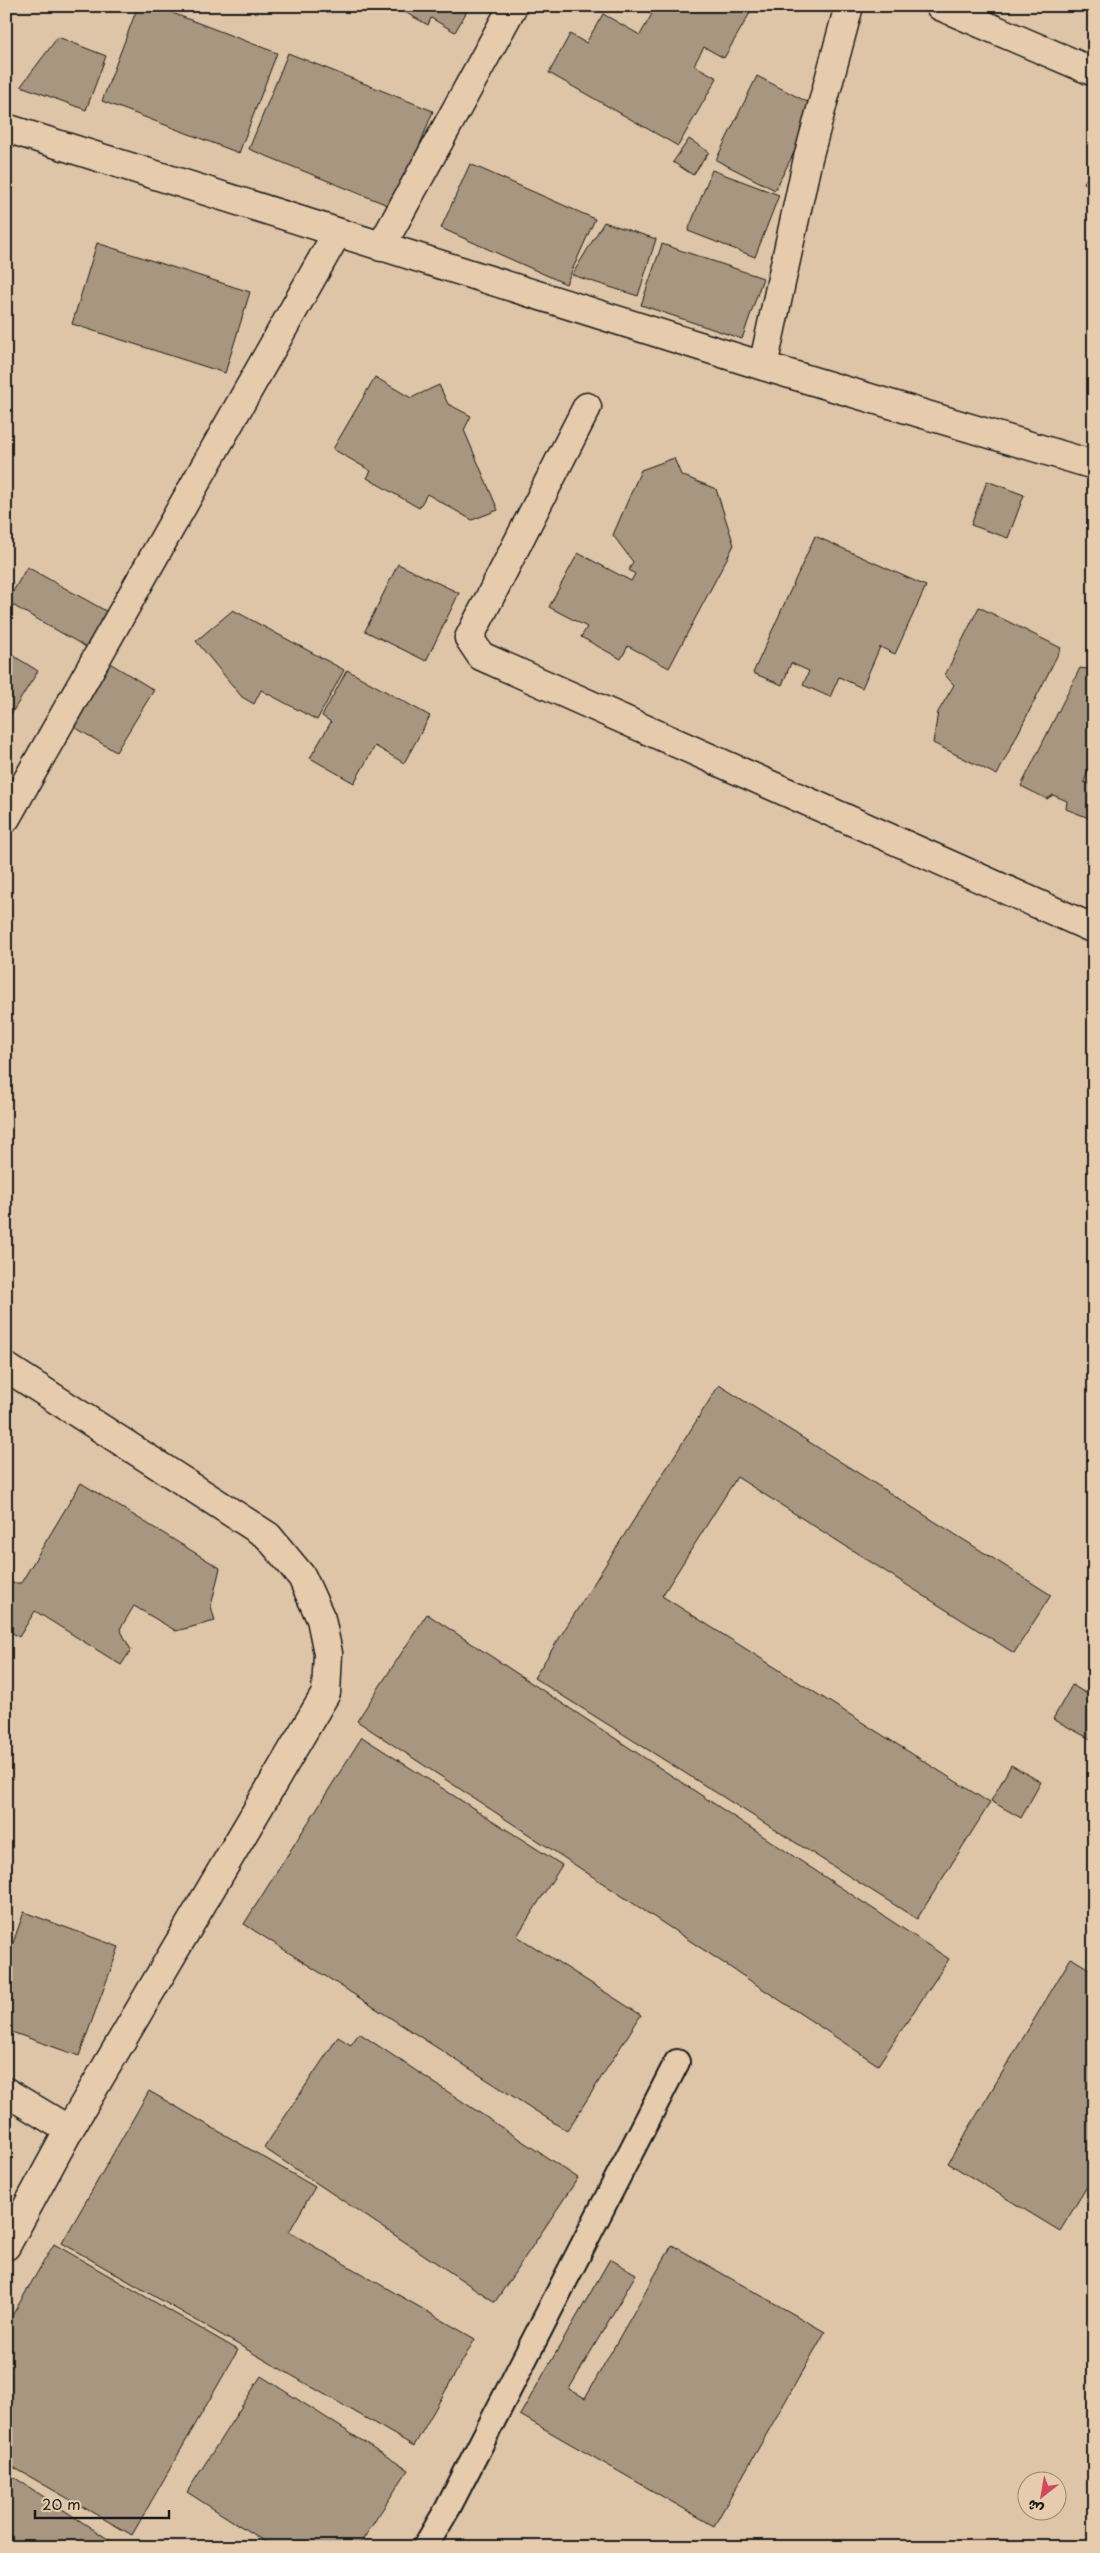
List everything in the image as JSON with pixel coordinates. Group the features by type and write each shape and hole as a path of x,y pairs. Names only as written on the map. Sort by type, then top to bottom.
{"street":[{"path":"381,247 513,6"},
{"path":"763,366 808,158 849,6"},
{"path":"940,6 1094,72"},
{"path":"6,128 763,366 1094,465"},
{"path":"6,818 337,233"},
{"path":"587,407 468,638 481,656 1094,929"},
{"path":"6,1367 268,1536 302,1577 321,1619 328,1653 326,1693 69,2130 6,2246"},
{"path":"6,2092 69,2130"}],"lane":[{"path":"425,2547 448,2508 677,2062"}],"building":[{"path":"138,6 154,6 277,53 239,153 102,101"},
{"path":"394,6 470,6 455,32 431,18 428,25"},
{"path":"638,6 754,6 724,58 704,47 694,65 717,78 678,146 549,73 570,34 586,43 603,14 640,35 652,14"},
{"path":"58,37 106,56 86,110 21,86"},
{"path":"288,53 433,111 395,208 249,149"},
{"path":"757,76 817,107 775,190 716,160"},
{"path":"689,139 709,152 693,175 673,162"},
{"path":"470,164 595,219 566,284 441,228"},
{"path":"1094,164 1094,187 1084,183"},
{"path":"712,170 779,195 755,257 688,231"},
{"path":"604,222 656,239 638,296 572,275"},
{"path":"97,243 250,292 225,373 72,324"},
{"path":"662,244 763,278 742,339 641,305"},
{"path":"375,377 411,398 439,385 448,404 471,416 464,430 498,510 472,520 427,494 419,508 367,478 371,471 333,449"},
{"path":"674,458 681,475 716,489 734,545 669,668 628,646 621,659 581,637 587,627 549,607 578,553 631,581 635,574 629,570 633,562 613,535 641,470"},
{"path":"987,481 1024,495 1008,538 971,525"},
{"path":"815,536 926,586 895,654 880,647 862,688 839,677 830,697 803,685 809,671 791,663 782,685 753,673"},
{"path":"398,564 459,593 426,661 365,631"},
{"path":"27,567 115,616 95,652 7,602"},
{"path":"979,607 1061,648 997,775 933,743 938,712 954,685 945,675"},
{"path":"233,610 344,670 317,720 261,690 254,704 242,697 196,641"},
{"path":"6,651 38,671 6,722"},
{"path":"108,662 154,690 116,752 71,725"},
{"path":"1080,668 1094,670 1094,755 1084,782 1094,786 1094,820 1066,809 1067,801 1053,795 1047,799 1021,786"},
{"path":"347,670 430,716 404,763 375,746 354,783 310,758 331,722 322,716"},
{"path":"719,1385 1051,1595 1014,1653 737,1477 662,1596 990,1803 917,1919 534,1678"},
{"path":"81,1483 220,1568 211,1606 215,1621 176,1631 134,1606 120,1629 131,1650 121,1665 35,1611 19,1637 6,1629 6,1583 21,1583"},
{"path":"427,1614 949,1959 878,2065 357,1721"},
{"path":"1072,1685 1089,1695 1091,1690 1094,1692 1094,1741 1053,1719"},
{"path":"362,1737 562,1865 517,1936 641,2015 567,2131 244,1924"},
{"path":"1011,1765 1041,1782 1021,1818 991,1801"},
{"path":"24,1912 119,1947 79,2056 6,2030 6,1962"},
{"path":"1071,1958 1094,1972 1094,2175 1060,2231 948,2163"},
{"path":"359,2033 578,2178 495,2302 264,2148 338,2037 351,2045"},
{"path":"149,2091 315,2187 289,2232 475,2339 414,2446 62,2243"},
{"path":"54,2244 238,2350 132,2535 6,2463 6,2326"},
{"path":"672,2245 825,2332 714,2526 520,2415 610,2259 636,2274 569,2389 585,2398"},
{"path":"261,2376 408,2470 358,2547 273,2547 187,2492"},
{"path":"6,2472 120,2547 6,2547"}]}
